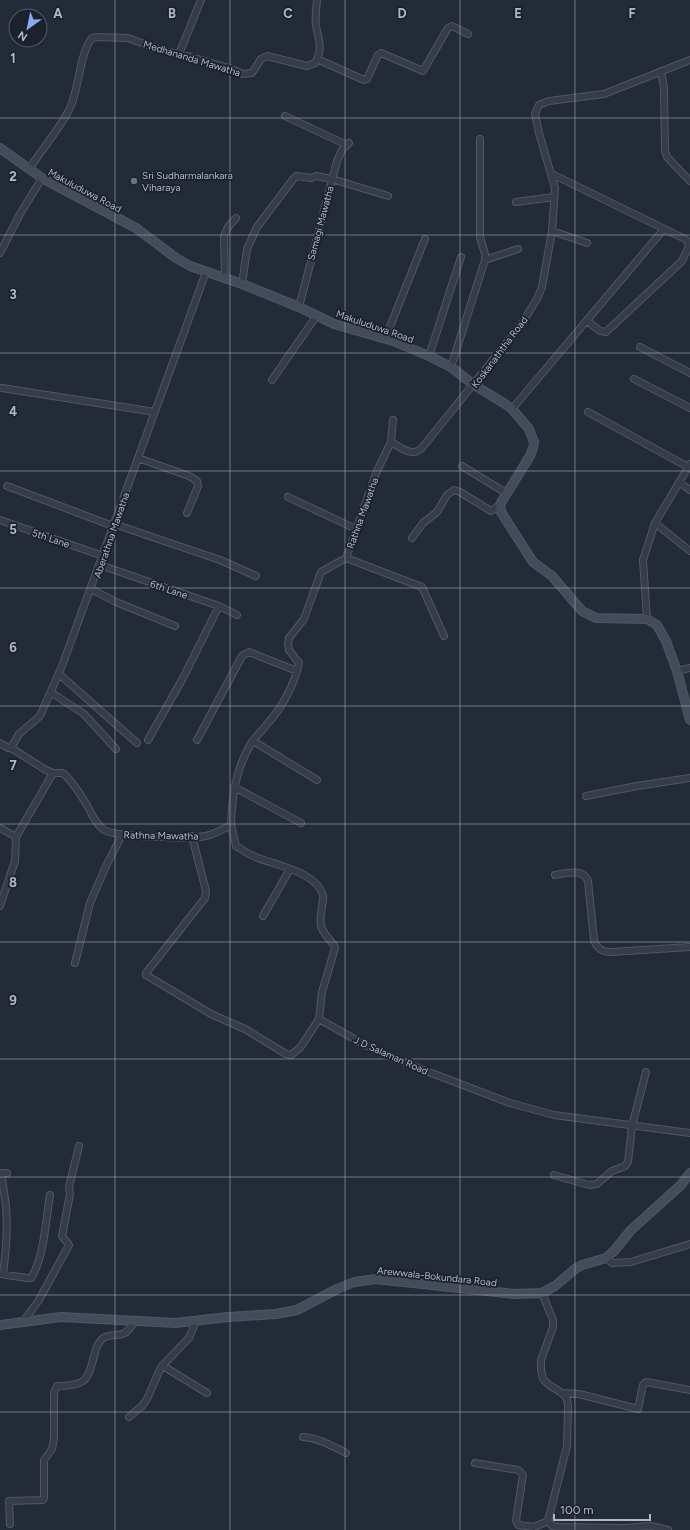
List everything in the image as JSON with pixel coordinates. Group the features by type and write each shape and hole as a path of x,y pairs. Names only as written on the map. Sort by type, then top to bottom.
{"street":[{"path":"179,54 201,0"},
{"path":"317,0 316,24 321,43 318,59 364,80 367,80 378,55 381,53 423,71 448,28 452,26 468,34"},
{"name":"Medhananda Mawatha","path":"29,169 70,107 76,90 86,48 92,38 128,38 164,52 179,54 229,68 243,74 252,73 264,57 271,56 307,66 315,63 318,59"},
{"name":"Koskanaththa Road","path":"391,442 405,451 417,452 421,449 521,325 542,288 552,231 555,188 535,114 538,105 549,101 604,94 690,60"},
{"path":"661,71 664,88 664,150 667,157 690,181"},
{"name":"Samagi Mawatha","path":"285,116 348,144 337,161 299,307"},
{"path":"451,367 485,260 485,254 480,237 480,139"},
{"name":"Makuluduwa Road","path":"0,148 42,178 136,228 176,258 190,266 242,284 299,307 334,324 385,339 429,356 451,367 474,385 512,409 529,429 533,439 533,448 500,505"},
{"path":"552,174 684,238 689,243 682,260 606,332 600,331 587,321"},
{"path":"242,284 247,249 257,227 296,176 309,178 316,176 332,179 388,196"},
{"path":"0,253 20,214 42,178"},
{"path":"516,202 554,197"},
{"path":"225,278 224,236 228,227 236,218"},
{"path":"512,409 664,229"},
{"path":"552,231 587,243"},
{"path":"385,339 425,239"},
{"path":"485,260 518,249"},
{"path":"429,356 461,257"},
{"name":"Aberathna Mawatha","path":"12,748 19,734 40,716 52,693 206,272"},
{"path":"272,380 317,315"},
{"path":"640,347 690,373"},
{"path":"634,379 690,408"},
{"path":"2,388 155,412"},
{"path":"588,412 689,465 655,523 643,560 647,619"},
{"name":"Rathna Mawatha","path":"297,671 299,663 289,650 289,638 304,619 321,572 346,558 377,471 391,442 393,420"},
{"path":"138,458 189,476 197,481 198,486 187,513"},
{"path":"462,466 506,494"},
{"path":"679,482 690,490"},
{"path":"7,486 113,525 220,560 256,576"},
{"path":"412,538 423,523 437,512 447,495 454,490 460,492 491,511 500,505 501,512 530,558 552,576 582,611 596,618 647,619 653,622 662,632 677,671 690,720"},
{"path":"288,497 356,529"},
{"name":"5th Lane","path":"0,520 102,556"},
{"path":"655,523 690,551"},
{"path":"346,558 422,588 444,636"},
{"name":"6th Lane","path":"100,565 219,606 237,615"},
{"path":"91,589 116,602 176,626"},
{"path":"148,740 183,678 219,606"},
{"path":"192,836 206,891 205,898 146,973 146,975 211,1014 245,1029 286,1054 292,1055 300,1048 319,1019 322,992 334,953 334,945 321,929 319,921 324,896 319,886 309,878 290,869 250,855 236,846 231,825 234,787 248,749 281,708 297,671 249,652 242,656 197,740"},
{"path":"677,671 690,668"},
{"path":"59,674 137,743"},
{"path":"52,693 84,714 116,749"},
{"path":"253,741 317,780"},
{"path":"0,743 8,748 12,748"},
{"name":"Rathna Mawatha","path":"12,748 46,770 53,773 63,773 70,779 95,820 104,830 122,835 205,836 231,825"},
{"path":"0,906 15,861 16,837 53,773"},
{"path":"586,796 690,778"},
{"path":"234,787 301,823"},
{"path":"0,828 16,837"},
{"path":"75,963 90,903 106,866 122,835"},
{"path":"263,916 290,869"},
{"path":"555,874 574,872 580,873 587,878 594,940 601,951 611,952 690,946"},
{"name":"J D Salaman Road","path":"319,1019 365,1045 400,1061 510,1103 554,1115 690,1133"},
{"path":"554,1176 589,1185 597,1184 612,1171 625,1166 628,1162 632,1126 646,1072"},
{"path":"23,1322 39,1300 69,1245 62,1236 70,1194 69,1187 79,1146"},
{"path":"7,1173 2,1173 2,1187 6,1206 6,1251 1,1274 27,1278 30,1278 34,1274 42,1247 50,1195"},
{"name":"Arewwala-Bokundara Road","path":"0,1325 39,1319 68,1317 165,1324 228,1316 276,1314 297,1310 337,1289 354,1282 365,1280 386,1280 515,1294 542,1293 555,1286 575,1269 588,1263 606,1258 614,1252 631,1230 681,1185 690,1173"},
{"path":"606,1258 612,1263 631,1262 690,1244"},
{"path":"542,1293 553,1320 553,1327 541,1360 543,1379 549,1385 562,1393 567,1399 568,1406 567,1446 548,1522"},
{"path":"10,1524 9,1501 42,1500 44,1498 44,1460 52,1449 54,1439 54,1393 57,1386 74,1385 84,1381 88,1376 97,1346 101,1340 107,1336 125,1333 135,1321"},
{"path":"129,1417 142,1406 147,1399 162,1366 189,1338 196,1321"},
{"path":"162,1366 207,1393"},
{"path":"562,1393 579,1394 638,1409 643,1384 646,1382 690,1390"},
{"path":"303,1437 320,1440 346,1453"},
{"path":"475,1463 518,1470 521,1472 523,1475 516,1520 518,1525 534,1527 548,1522"},
{"path":"548,1522 552,1526 559,1529 625,1529 651,1526 668,1530"}],"place":[{"name":"Sri Sudharmalankara Viharaya","path":"134,181"}]}
